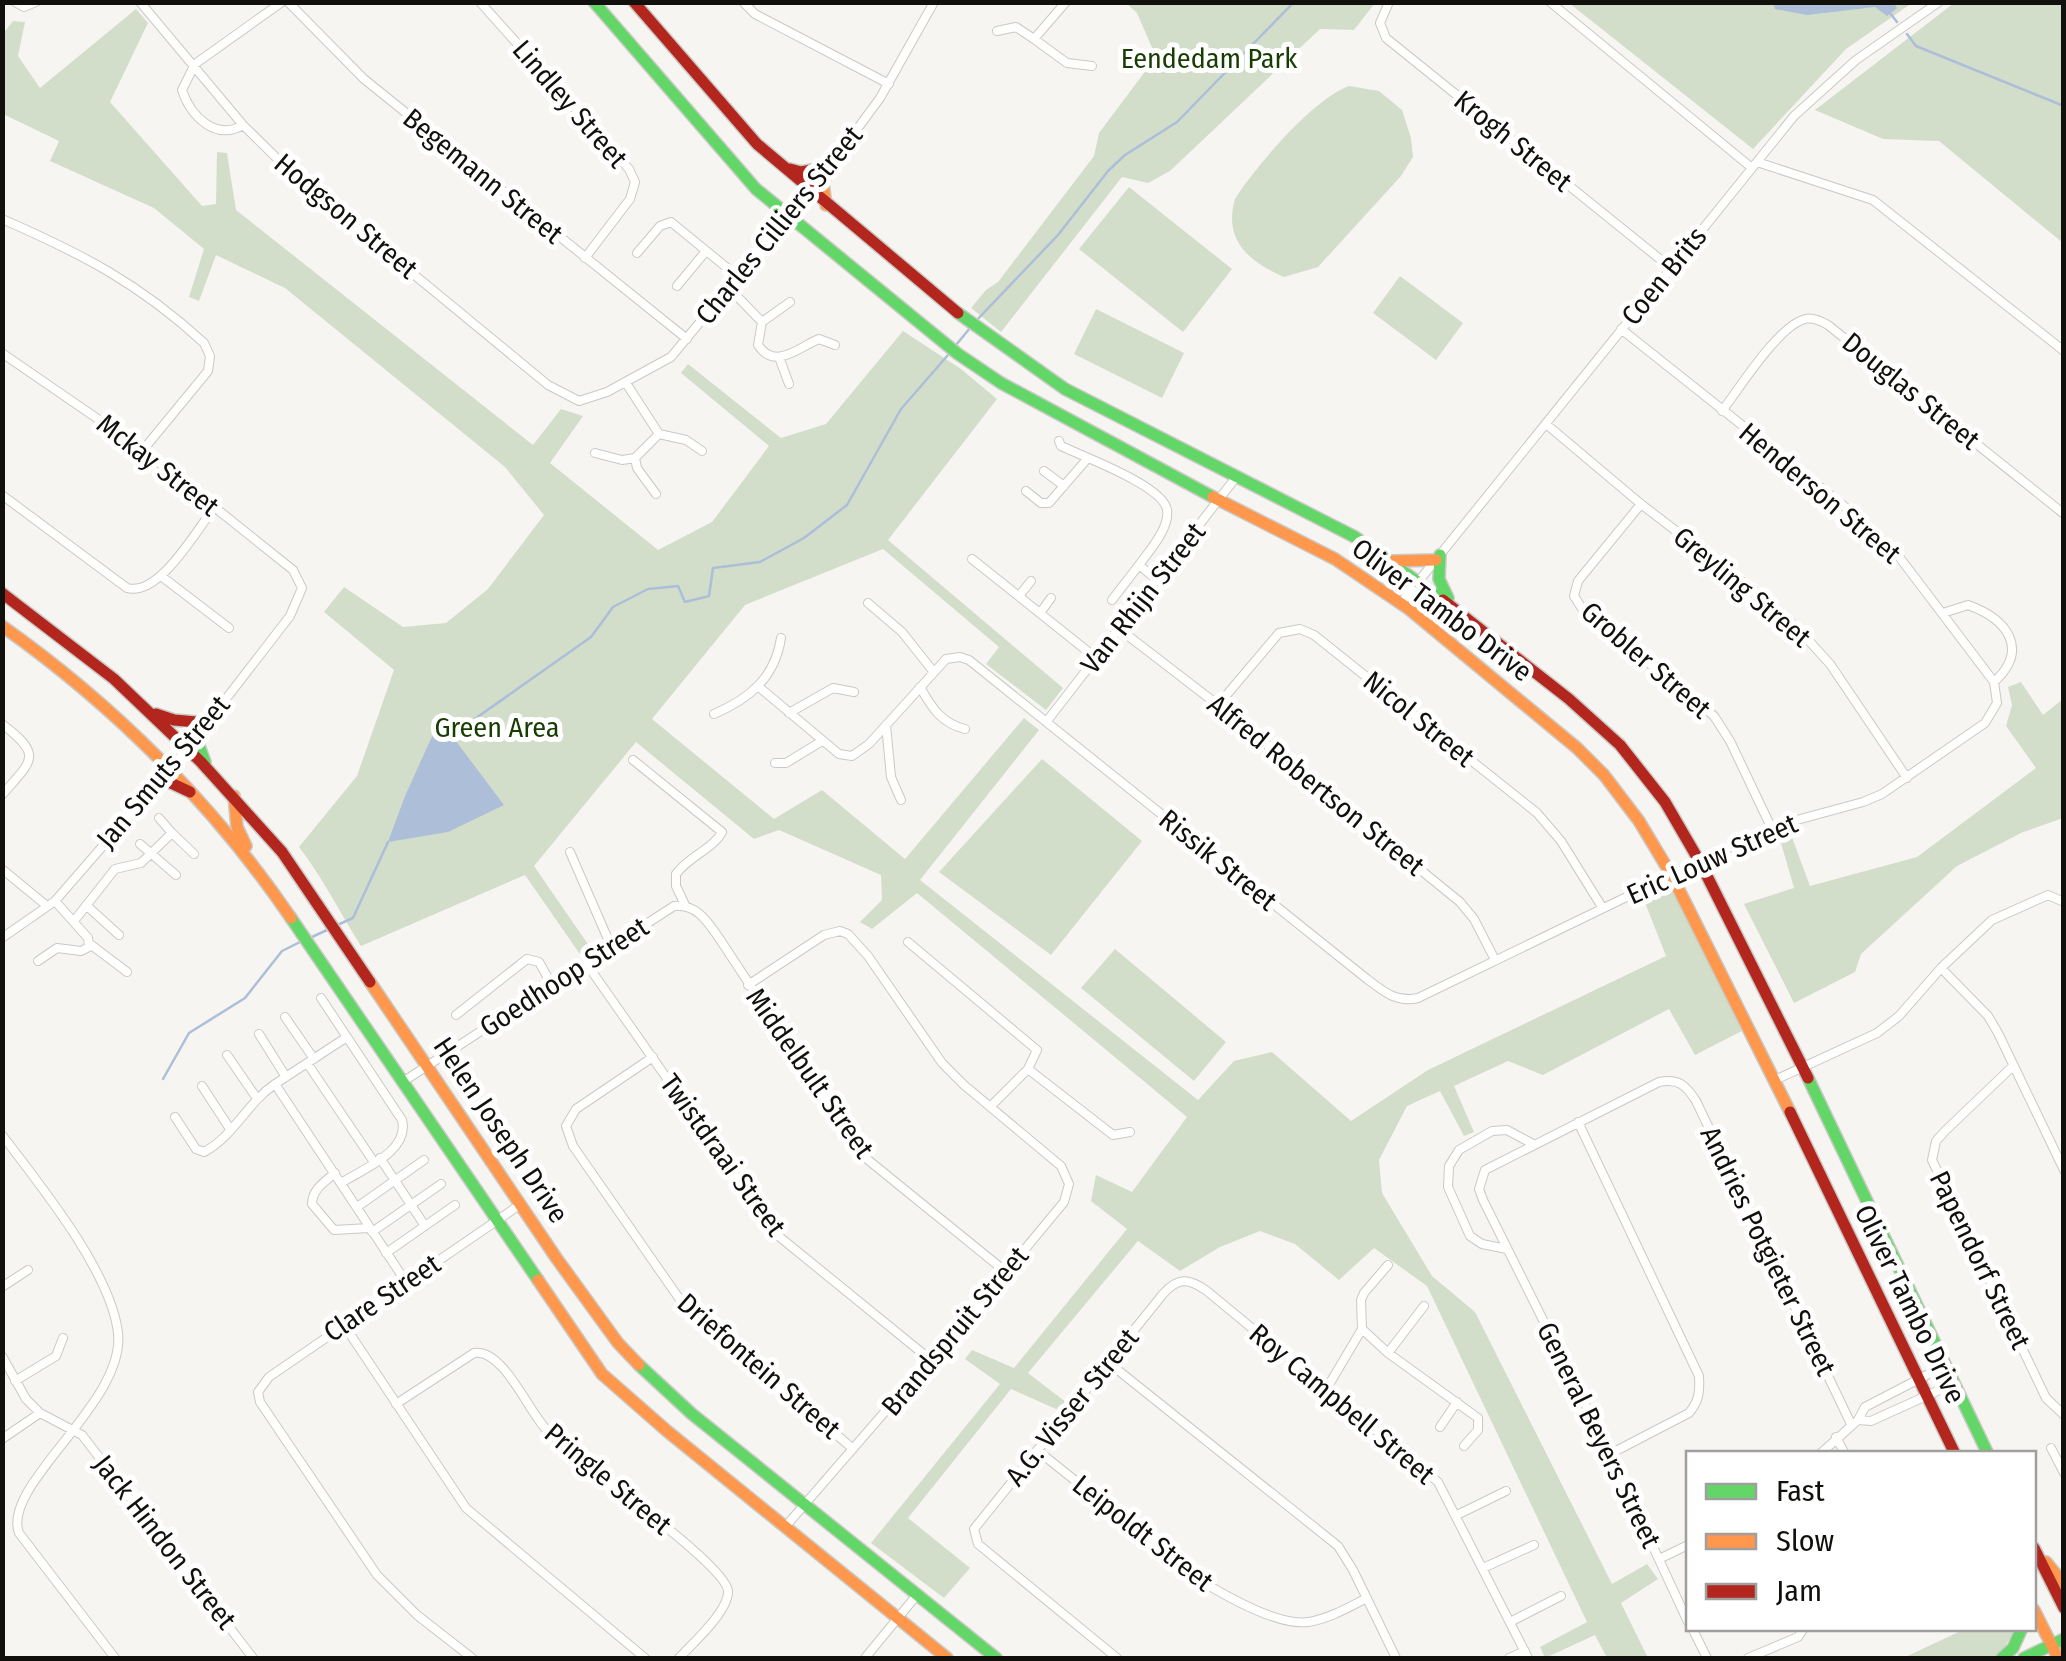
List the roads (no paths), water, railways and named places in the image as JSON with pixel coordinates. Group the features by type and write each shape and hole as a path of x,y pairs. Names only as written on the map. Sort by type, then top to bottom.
{"street":[{"path":"20,5 36,2"},
{"name":"Hodgson Street","path":"140,2 243,125 313,191 548,384 579,401"},
{"path":"243,125 228,132 216,130 188,104 182,90 195,64 285,2"},
{"name":"Begemann Street","path":"285,2 364,79 687,339"},
{"name":"Lindley Street","path":"480,2 629,169 635,182 630,199 585,258"},
{"name":"Oliver Tambo Drive","path":"594,2 756,189 958,354 1001,383 1336,559 1401,603 1550,724 1590,762 1639,821 1672,876 1746,1028 1776,1080 1953,1451"},
{"name":"Oliver Tambo Drive","path":"634,2 757,144 981,332 1066,389 1356,537 1419,580 1569,699 1620,745 1665,802 1701,864 1987,1451"},
{"path":"743,2 755,14 889,84"},
{"name":"Charles Cilliers Street","path":"579,401 626,383 671,357 830,165 889,84 934,2"},
{"path":"1034,39 1066,2"},
{"name":"Krogh Street","path":"1389,2 1380,23 1386,38 1671,268"},
{"path":"1550,2 1754,165 1873,200 2064,351"},
{"name":"Coen Brits","path":"1401,603 1808,102 1880,42 1939,2"},
{"path":"997,31 1016,27 1067,63 1092,66"},
{"path":"774,159 801,172 830,165"},
{"path":"826,205 823,183 830,165"},
{"path":"2,219 124,278 204,343 210,356 208,370 143,450"},
{"path":"637,254 667,222 737,276"},
{"path":"677,286 706,251"},
{"path":"728,287 762,322"},
{"path":"790,302 762,322 758,345 762,352 779,357 819,339 835,345"},
{"name":"Douglas Street","path":"1722,411 1784,333 1806,318 1817,319 2064,514"},
{"name":"Henderson Street","path":"1621,329 1845,507 1898,554 1994,682"},
{"name":"Mckay Street","path":"2,353 143,450 292,570 302,588"},
{"path":"779,357 789,384"},
{"path":"626,383 659,434 686,440 702,451"},
{"name":"Greyling Street","path":"1546,424 1800,630 1830,664 1907,778"},
{"path":"595,453 622,460 635,458 659,434"},
{"path":"1059,441 1061,446 1131,478 1164,502 1168,510 1164,526 1112,600"},
{"path":"635,458 636,468 656,494"},
{"path":"1026,491 1045,504 1088,458"},
{"path":"1044,471 1064,486"},
{"name":"Van Rhijn Street","path":"1047,721 1238,474"},
{"path":"2,495 127,588 137,590 147,588 162,576 214,508"},
{"name":"Grobler Street","path":"1641,504 1578,581 1574,596 1583,610 1714,716 1730,740 1771,827"},
{"path":"1385,557 1398,563 1438,557 1439,580 1452,606"},
{"path":"972,559 1096,658"},
{"path":"1139,565 1158,580"},
{"path":"162,576 229,628"},
{"path":"1018,596 1030,580"},
{"name":"Jan Smuts Street","path":"2,938 51,904 192,743 290,616 302,588"},
{"name":"Helen Joseph Drive","path":"2,594 192,743 208,768 304,880 618,1343 649,1376 996,1658"},
{"path":"1040,613 1051,598"},
{"path":"759,687 839,754 852,756 861,752 933,671 902,632 868,603"},
{"path":"1942,613 1968,605 2006,630 2012,639 2012,654 1994,682"},
{"name":"Helen Joseph Drive","path":"2,626 53,662 170,768 251,859 602,1374 630,1401 947,1658"},
{"name":"Alfred Robertson Street","path":"1118,628 1460,902 1474,919 1494,958"},
{"name":"Nicol Street","path":"1218,705 1278,633 1300,630 1314,635 1537,813 1562,841 1602,907"},
{"path":"714,714 745,700 759,687 774,663 781,638"},
{"name":"Rissik Street","path":"933,671 946,659 960,657 1047,721 1391,996"},
{"name":"Eric Louw Street","path":"1391,996 1402,1000 1418,998 1771,827 1863,802 1907,778 1993,714 1997,703 1994,682"},
{"path":"920,687 942,720 965,729"},
{"path":"789,712 833,688 854,692"},
{"path":"152,713 174,720 208,723"},
{"path":"2,724 26,744 31,754 2,795"},
{"path":"886,725 892,777 900,800"},
{"path":"775,762 786,764 822,741"},
{"path":"633,760 722,832 720,838 676,874 676,886 685,905"},
{"path":"156,782 198,796"},
{"path":"234,796 237,828 251,859"},
{"path":"159,818 194,854"},
{"path":"74,921 115,869 141,863 172,833"},
{"path":"140,844 176,875"},
{"path":"570,852 610,946"},
{"path":"2,869 74,921 90,944 127,972"},
{"path":"1776,1080 1876,1033 1899,1016 1992,920 2048,895 2064,902"},
{"path":"86,905 119,935"},
{"name":"Goedhoop Street","path":"404,1081 610,946 674,906 685,905"},
{"name":"Middelbult Street","path":"685,905 707,922 862,1155 1006,1272"},
{"path":"748,985 824,935 840,931 848,934 868,956 942,1063 990,1107 1028,1068 1036,1056 1033,1044 908,942"},
{"path":"38,961 56,948 81,951 90,944"},
{"path":"456,1014 531,957 539,962 552,985"},
{"name":"Twistdraai Street","path":"586,963 776,1234 932,1361"},
{"path":"1942,968 1988,1016 2064,1170"},
{"path":"320,998 402,1120 404,1136 398,1145 341,1183"},
{"path":"285,1017 377,1160 425,1226"},
{"path":"259,1034 286,1077"},
{"path":"175,1116 199,1151 216,1145 256,1097 347,1037"},
{"path":"227,1055 256,1097"},
{"name":"Driefontein Street","path":"653,1057 576,1109 566,1126 574,1146 683,1304 852,1448"},
{"name":"Papendorf Street","path":"2013,1066 1944,1131 1936,1142 1932,1160 2046,1398 2063,1415"},
{"path":"1028,1068 1114,1135 1130,1132"},
{"name":"Andries Potgieter Street","path":"1578,1122 1658,1082 1680,1082 1696,1101 1854,1422"},
{"path":"275,1084 406,1282"},
{"path":"202,1086 230,1129"},
{"name":"Brandspruit Street","path":"785,1527 932,1361 1064,1202 1069,1184 1066,1173 990,1107"},
{"path":"1507,1249 1482,1244 1470,1236 1448,1186 1448,1166 1459,1150 1492,1131 1507,1130 1533,1144 1578,1122 1698,1376 1700,1389 1697,1403 1689,1413 1610,1454"},
{"path":"2,1134 102,1278 115,1316 119,1336 115,1368 25,1497 16,1524 29,1547 115,1658"},
{"name":"General Beyers Street","path":"1533,1144 1484,1170 1479,1189 1482,1200 1610,1454 1686,1618"},
{"path":"357,1207 424,1160"},
{"path":"335,1174 318,1187 312,1204 334,1230 371,1230 441,1184"},
{"name":"Clare Street","path":"472,1658 417,1615 377,1575 260,1402 258,1392 263,1382 344,1324 521,1204"},
{"path":"386,1253 456,1206"},
{"path":"1326,1388 1362,1329 1361,1300 1388,1265"},
{"path":"2,1286 28,1270"},
{"name":"A.G. Visser Street","path":"1117,1658 978,1544 974,1534 976,1526 1170,1286 1184,1280"},
{"name":"Roy Campbell Street","path":"1184,1280 1198,1284 1426,1469 1442,1488 1526,1655"},
{"path":"1388,1353 1424,1306"},
{"path":"344,1324 466,1508 645,1658"},
{"path":"1362,1329 1480,1421 1478,1430 1464,1446"},
{"path":"14,1380 47,1364 56,1356 63,1338"},
{"name":"Pringle Street","path":"396,1404 466,1356 481,1351 496,1358 530,1410 559,1442 719,1573 728,1588 723,1608 679,1658"},
{"path":"2,1356 14,1380 40,1413 73,1428"},
{"path":"1110,1362 1338,1546 1396,1658"},
{"path":"1823,1451 1865,1407 1946,1365"},
{"path":"1854,1422 1872,1421 1955,1383"},
{"path":"1440,1427 1457,1402"},
{"path":"2,1439 40,1413"},
{"name":"Jack Hindon Street","path":"73,1428 252,1658"},
{"path":"1836,1438 1843,1451"},
{"path":"2051,1448 2064,1473"},
{"name":"Leipoldt Street","path":"1037,1450 1220,1593 1295,1622 1325,1617 1367,1598"},
{"path":"1457,1516 1506,1491"},
{"path":"1484,1568 1534,1545"},
{"path":"1659,1559 1686,1546"},
{"path":"2036,1550 2064,1584"},
{"path":"2036,1552 2064,1608"},
{"path":"865,1658 916,1596"},
{"path":"1510,1622 1562,1596"},
{"path":"2036,1613 2058,1642 2058,1658"},
{"path":"1694,1631 1707,1658"},
{"path":"1748,1658 1798,1637 1802,1631"},
{"path":"2002,1658 2013,1648 2021,1631"},
{"path":"2024,1658 2058,1642"},
{"path":"1509,1658 1526,1655"}],"water":[{"path":"1893,2 1897,8 1887,16 1875,7 1807,15 1775,9 1773,3"},
{"path":"446,728 504,805 448,832 388,842 434,732"}],"waterway":[{"path":"975,322 1058,235 1108,171 1125,155 1177,122 1294,2"},
{"path":"1890,13 1897,22"},
{"path":"1907,34 1916,46 2064,106"},
{"path":"956,345 970,328"},
{"path":"452,735 591,637 613,607 648,589 678,586 685,602 709,596 713,568 760,562 804,538 847,505 901,409 948,355"},
{"path":"335,926 353,918 388,842"},
{"path":"312,937 327,930"},
{"path":"163,1079 189,1033 245,998 282,951 300,942"}],"park label":[{"name":"Eendedam Park","path":"1209,58"},
{"name":"Green Area","path":"497,727"}]}
